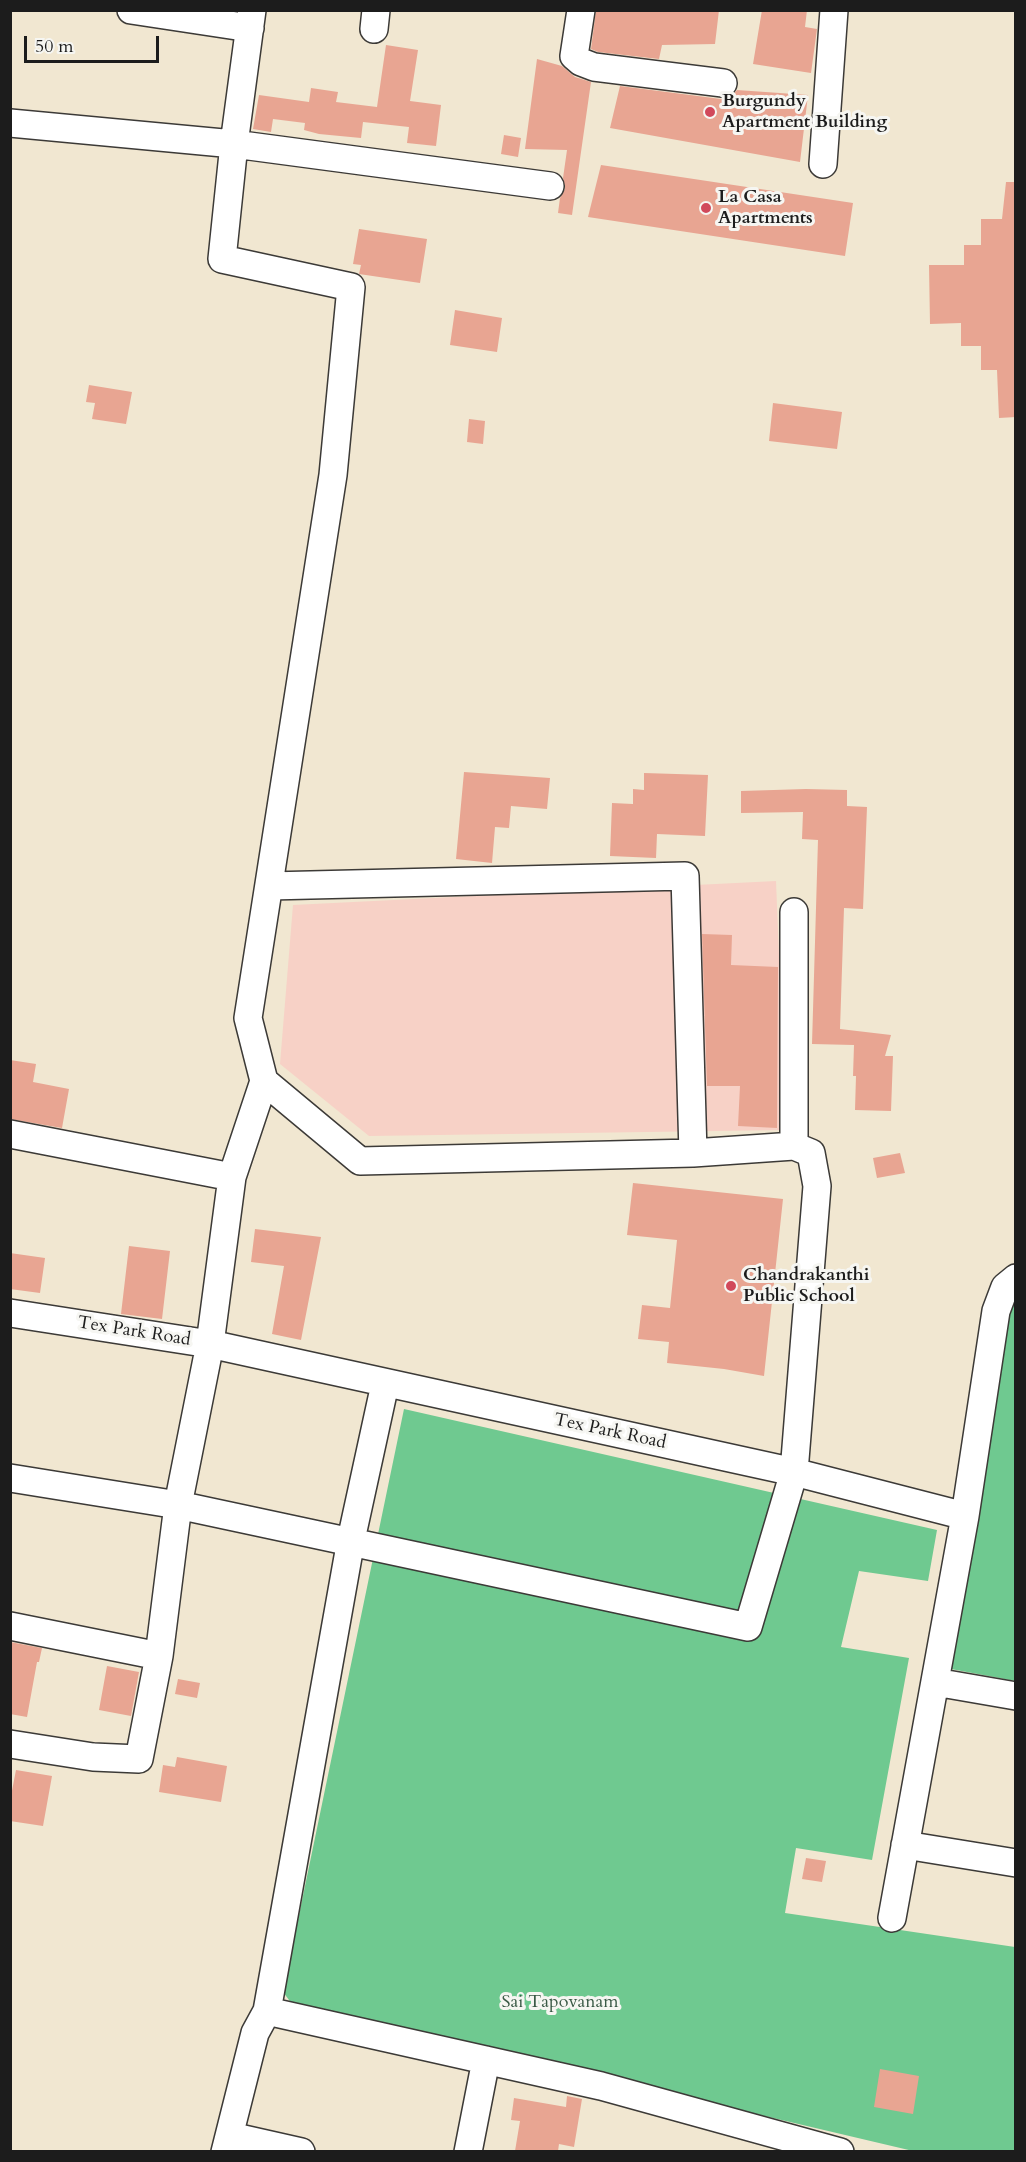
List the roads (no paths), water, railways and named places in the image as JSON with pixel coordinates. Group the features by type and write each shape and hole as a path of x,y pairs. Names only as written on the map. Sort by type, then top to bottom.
{"street":[{"path":"10,1744 93,1757 139,1759 159,1656 178,1505 210,1344 232,1177 264,1081 248,1018 331,487 351,287 222,259 234,144 251,19 131,10"},
{"path":"581,10 574,56 581,62 594,66 723,83"},
{"path":"823,164 834,10"},
{"path":"10,123 234,144 550,186"},
{"path":"269,886 686,876 693,1153"},
{"path":"794,912 794,1146"},
{"path":"10,1478 178,1505 351,1540 748,1627 794,1472 817,1186 810,1154 794,1146 693,1153 360,1161 264,1081"},
{"path":"10,1134 232,1177"},
{"path":"892,1918 965,1516 996,1311 1005,1287 1016,1278"},
{"name":"Tex Park Road","path":"10,1313 210,1344 794,1472 965,1516"},
{"path":"301,2151 227,2144 255,2033 267,2011 351,1540 386,1384"},
{"path":"10,1626 159,1656"},
{"path":"935,1682 1016,1696"},
{"path":"905,1845 1016,1863"},
{"path":"267,2011 602,2086 807,2147 840,2151"},
{"path":"468,2151 486,2060"}],"place":[{"name":"Burgundy Apartment Building","path":"710,112"},
{"name":"La Casa Apartments","path":"706,208"},
{"name":"Chandrakanthi Public School","path":"731,1286"}],"park label":[{"name":"Sai Tapovanam","path":"560,2003"}]}
